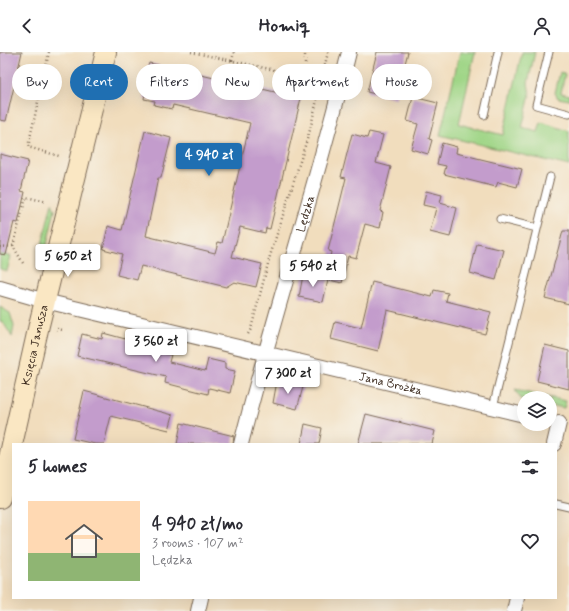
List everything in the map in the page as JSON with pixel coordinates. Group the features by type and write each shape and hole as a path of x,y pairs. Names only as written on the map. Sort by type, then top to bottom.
{"street":[{"name":"Księcia Janusza","path":"13,443 45,301 106,52"},
{"name":"Lędzka","path":"241,443 264,352 334,116 350,52"},
{"name":"Jana Brożka","path":"0,288 45,301 517,413"},
{"path":"554,443 559,423"},
{"name":"Księcia Janusza","path":"0,498 12,445"},
{"path":"198,611 202,599"},
{"path":"514,611 517,599"}],"lane":[{"path":"484,115 498,52"},
{"path":"549,52 536,105 569,114"},
{"path":"493,407 550,177"},
{"path":"500,219 537,228"},
{"path":"557,504 569,507"}],"path":[{"path":"49,52 28,147 59,156"},
{"path":"191,52 272,69"},
{"path":"232,61 234,52"},
{"path":"305,52 305,64"},
{"path":"325,64 328,52"},
{"path":"244,348 247,335 251,329 270,256 310,130 317,100"},
{"path":"23,262 13,246 26,197 47,202"},
{"path":"0,247 13,246"},
{"path":"400,422 401,418"}],"green space":[{"path":"460,52 475,52 459,124 503,135 522,52 535,52 528,83 530,95 522,128 538,132 541,122 569,131 569,166 440,135"},
{"path":"560,72 565,74 561,93 569,95 569,100 558,98 555,93"},
{"path":"52,203 55,210 43,261 38,261"},
{"path":"0,254 11,256 7,271 0,269"},
{"path":"0,307 10,313 14,326 12,337 3,322 0,321"},
{"path":"557,399 566,401 564,408 557,406"}],"building":[{"path":"0,52 22,52 19,64 12,64 12,95 6,121 0,120"},
{"path":"377,52 408,52 405,64 374,64"},
{"path":"203,75 211,77 211,100 264,100 264,89 272,91 272,100 301,100 270,229 266,228 265,233 240,227 232,257 262,264 256,287 234,282 226,287 141,266 137,280 117,275 122,254 103,249 108,226 122,230 145,131 171,138 161,178 158,178 146,236 215,253 218,242 222,243 250,123 173,105 172,109 154,105 155,101 150,100 203,100"},
{"path":"371,76 371,93 367,92"},
{"path":"412,100 426,100 438,103 429,139 432,140 428,154 411,149 418,124 407,121"},
{"path":"369,132 383,135 376,163 391,167 380,211 383,212 380,228 365,224 356,258 348,256 342,283 325,279 331,252 328,251 346,178 341,177 352,134 367,138"},
{"path":"442,143 457,147 456,153 522,169 517,187 498,182 496,187 444,174 446,166 437,164"},
{"path":"0,154 28,161 21,191 25,192 18,223 14,222 6,255 0,254"},
{"path":"426,191 442,195 440,203 457,208 450,237 430,232 436,208 423,205"},
{"path":"563,231 569,231 569,304 545,298"},
{"path":"477,244 504,250 496,280 470,273"},
{"path":"303,275 328,280 323,302 299,297"},
{"path":"372,282 432,297 434,290 448,293 446,301 491,312 485,334 387,310 378,351 331,339 335,322 361,328"},
{"path":"103,333 155,347 154,351 171,355 169,362 205,371 208,359 225,363 225,369 235,371 230,393 209,388 208,394 165,383 166,377 77,356 82,334 102,339"},
{"path":"545,345 569,351 569,389 537,381"},
{"path":"277,381 303,387 297,409 273,403"},
{"path":"84,391 173,415 169,430 111,416 104,443 91,443 73,439"},
{"path":"366,414 435,431 432,443 358,443"},
{"path":"181,423 234,436 233,443 177,443"},
{"path":"305,424 322,428 319,443 301,443"}]}
